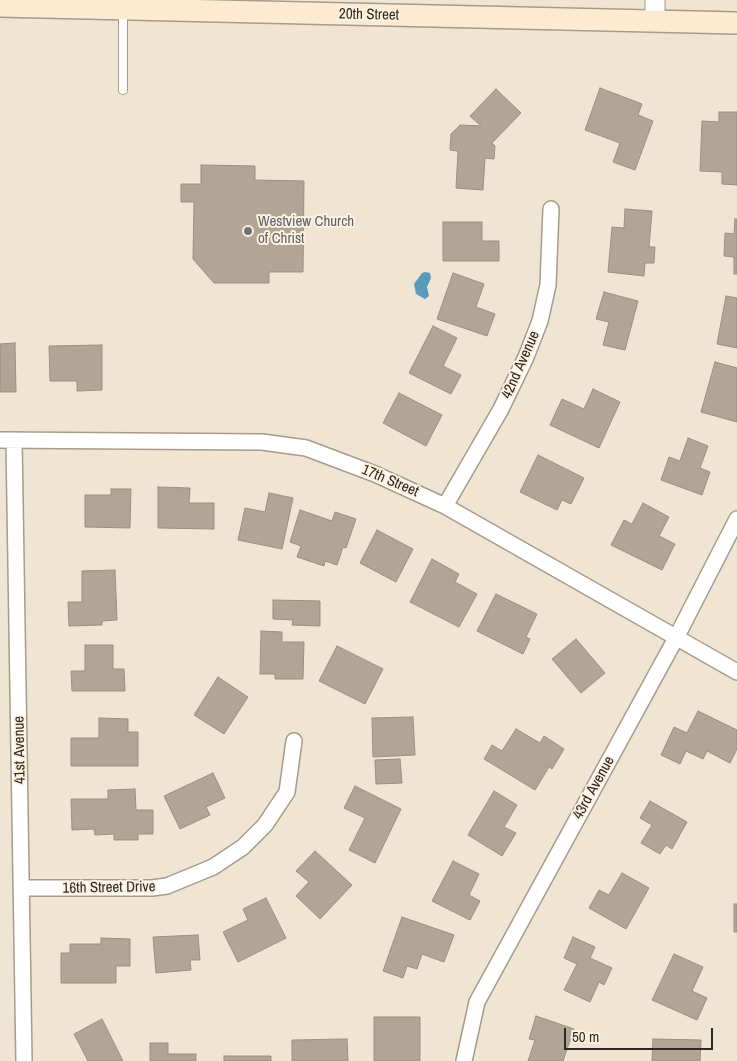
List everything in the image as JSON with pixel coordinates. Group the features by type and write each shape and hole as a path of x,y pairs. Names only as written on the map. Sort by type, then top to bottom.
{"main road":[{"name":"20th Street","path":"0,6 737,24"}],"street":[{"path":"655,0 655,22"},
{"name":"42nd Avenue","path":"446,506 501,409 526,357 540,321 548,285 551,209"},
{"name":"17th Street","path":"7,440 262,442 306,448 375,474 446,506 737,672"},
{"name":"41st Avenue","path":"7,440 23,888 24,1061"},
{"name":"43rd Avenue","path":"464,1061 477,1002 676,638 737,519"},
{"name":"16th Street Drive","path":"23,888 152,888 167,886 213,867 243,847 265,824 287,792 294,741"}],"lane":[{"path":"123,9 123,90"}],"water":[{"path":"422,273 430,273 431,278 427,287 429,296 425,299 416,294 414,284"}],"building":[{"path":"600,88 642,104 638,115 653,121 635,170 613,162 620,143 585,130"},
{"path":"496,89 521,113 492,143 495,146 494,159 485,158 483,190 456,188 458,151 450,150 451,134 460,125 481,126 470,116"},
{"path":"719,112 737,112 737,185 722,184 722,172 700,171 702,121 719,122"},
{"name":"Westview Church of Christ","path":"201,165 255,166 255,180 304,181 303,272 269,272 269,283 214,283 193,259 194,202 181,202 181,184 201,184"},
{"path":"625,209 652,211 649,247 655,247 654,263 645,263 644,276 608,272 612,227 624,228"},
{"path":"735,219 737,219 737,274 734,274 734,257 724,256 725,233 734,234"},
{"path":"443,222 482,222 482,241 499,241 499,261 443,261"},
{"path":"453,273 484,284 476,307 495,314 487,336 437,319"},
{"path":"604,292 638,301 625,350 603,345 609,322 596,319"},
{"path":"726,296 737,298 737,348 717,344"},
{"path":"433,326 457,338 443,366 461,375 451,394 409,373"},
{"path":"15,343 16,392 0,392 0,344"},
{"path":"102,345 102,390 77,391 77,381 50,381 49,346"},
{"path":"715,362 737,368 737,422 701,412"},
{"path":"593,389 620,402 599,448 550,425 562,399 584,409"},
{"path":"399,393 442,415 426,446 383,423"},
{"path":"688,438 708,446 700,468 710,472 702,495 661,480 669,457 680,461"},
{"path":"538,455 584,478 571,504 562,500 557,510 520,492"},
{"path":"158,487 190,488 189,503 214,503 214,529 158,528"},
{"path":"111,489 131,489 130,528 85,527 85,495 111,495"},
{"path":"269,493 293,498 282,549 238,540 245,508 265,512"},
{"path":"643,503 669,517 659,536 675,544 662,570 611,545 624,520 632,524"},
{"path":"300,510 332,521 335,512 356,519 346,548 343,547 337,565 325,561 324,566 297,557 301,546 290,542"},
{"path":"377,530 413,549 396,582 360,563"},
{"path":"432,559 459,574 455,582 477,594 459,627 410,602"},
{"path":"115,570 117,620 102,621 102,625 69,626 68,602 82,602 82,571"},
{"path":"496,594 537,614 526,637 530,639 523,654 477,631"},
{"path":"273,600 320,601 320,626 292,625 293,620 273,619"},
{"path":"261,631 282,632 282,642 304,642 303,679 275,679 275,674 260,674"},
{"path":"576,639 605,673 581,693 552,659"},
{"path":"85,645 113,645 113,669 124,669 125,691 72,691 71,671 85,671"},
{"path":"337,646 383,669 365,704 319,681"},
{"path":"218,677 248,697 224,734 194,715"},
{"path":"698,711 737,730 737,749 730,763 707,751 703,759 686,751 680,764 661,755 674,727 687,733"},
{"path":"413,717 415,755 373,757 372,718"},
{"path":"99,718 128,719 128,732 138,732 138,766 71,766 71,738 99,738"},
{"path":"516,729 540,743 544,736 564,749 552,769 549,767 535,790 484,759 492,745 502,751"},
{"path":"400,759 402,783 376,784 375,760"},
{"path":"213,773 225,798 206,807 210,815 180,829 164,796"},
{"path":"355,786 401,809 375,863 349,850 365,818 344,808"},
{"path":"135,789 136,810 153,810 153,834 138,834 138,840 114,840 114,834 95,835 94,829 72,830 71,799 108,799 108,790"},
{"path":"494,791 517,805 504,827 516,833 502,856 468,835"},
{"path":"650,801 687,822 672,849 666,845 660,854 641,843 652,825 640,818"},
{"path":"315,851 352,885 320,919 296,896 309,882 296,871"},
{"path":"453,861 479,874 469,895 480,901 470,920 432,901"},
{"path":"622,873 649,888 626,929 589,908 599,890 609,895"},
{"path":"266,898 286,938 238,962 223,932 248,920 243,909"},
{"path":"734,904 737,904 737,932 734,932"},
{"path":"402,917 454,935 444,962 422,954 417,969 407,966 403,978 383,971"},
{"path":"198,935 200,960 190,960 191,970 156,973 153,937"},
{"path":"573,937 595,947 590,958 612,968 604,985 599,982 590,1002 564,990 577,964 564,958"},
{"path":"101,938 130,939 130,966 116,966 116,983 61,983 61,953 70,953 70,944 101,944"},
{"path":"674,954 703,967 692,991 707,998 697,1020 652,1000"},
{"path":"536,1016 574,1029 563,1061 528,1061 535,1040 529,1039"},
{"path":"374,1017 420,1017 420,1061 374,1061"},
{"path":"102,1019 123,1061 88,1061 74,1034"},
{"path":"347,1039 348,1061 292,1061 292,1040"},
{"path":"653,1039 701,1040 700,1061 652,1061"},
{"path":"150,1043 168,1043 168,1054 196,1054 196,1061 150,1061"},
{"path":"224,1056 271,1056 271,1061 224,1061"}],"place":[{"name":"Westview Church of Christ","path":"248,231"}]}
